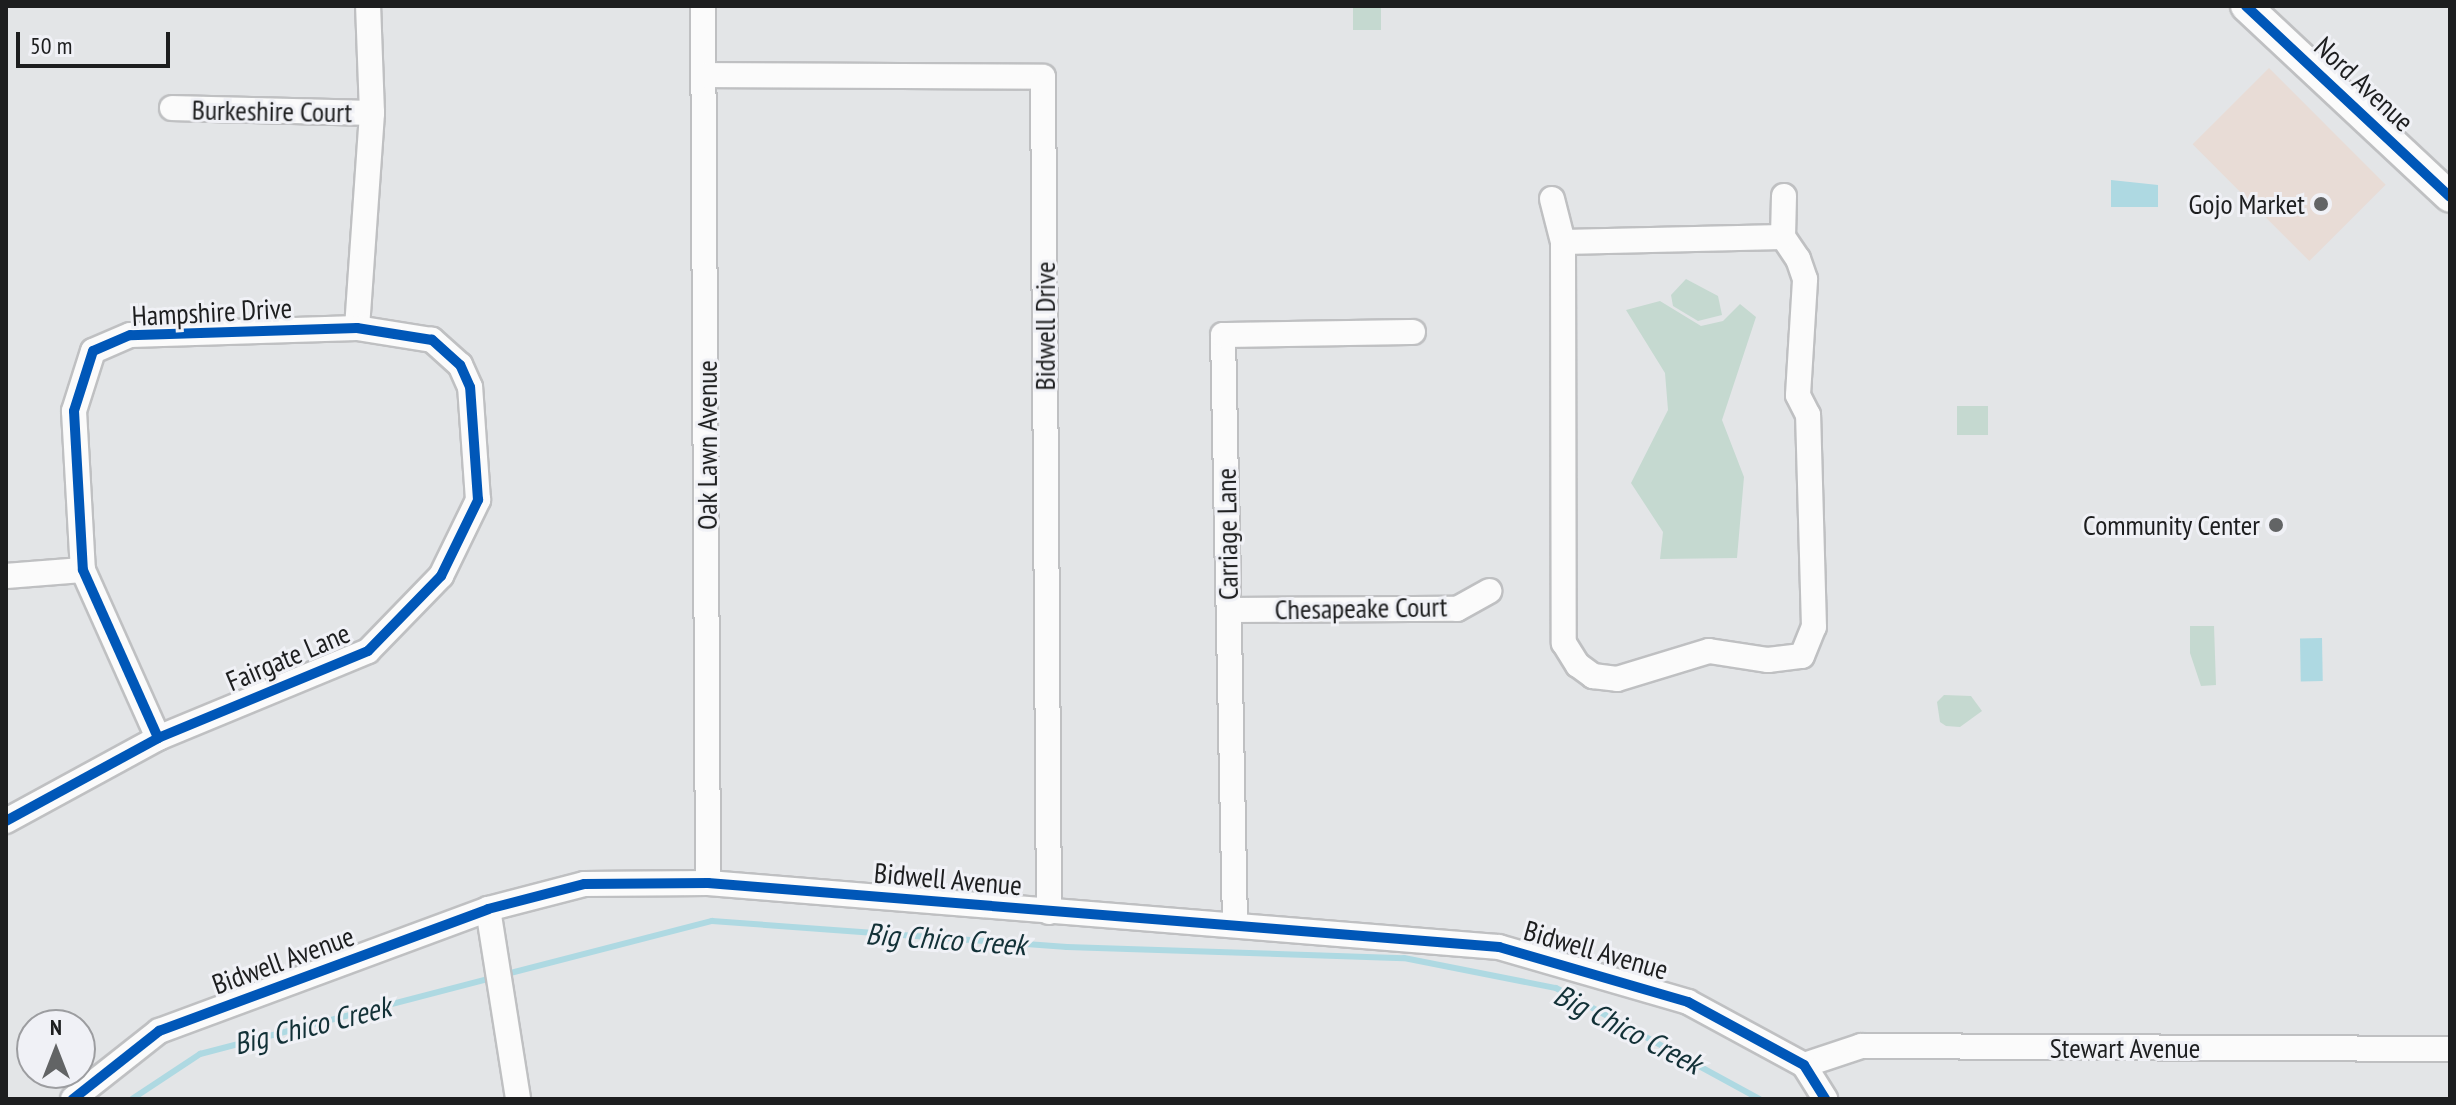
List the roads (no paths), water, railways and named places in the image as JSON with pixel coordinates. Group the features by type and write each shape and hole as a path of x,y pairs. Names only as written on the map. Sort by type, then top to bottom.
{"main road":[{"name":"Nord Avenue","path":"2246,6 2450,197"}],"street":[{"path":"357,328 372,113 368,6"},
{"name":"Oak Lawn Avenue","path":"703,6 706,75 708,883"},
{"name":"Bidwell Drive","path":"706,75 1043,77 1049,912"},
{"name":"Burkeshire Court","path":"172,108 372,113"},
{"path":"1552,199 1563,242 1564,643 1578,665 1593,676 1617,679 1709,651 1768,660 1802,656 1814,627 1808,415 1798,395 1805,279 1783,237 1784,196"},
{"path":"1563,242 1783,237"},
{"name":"Hampshire Drive","path":"158,738 83,570 74,411 93,351 130,335 357,328"},
{"name":"Fairgate Lane","path":"6,821 158,738 368,651 441,576 478,500 470,387 460,365 432,340 357,328"},
{"name":"Carriage Lane","path":"1235,923 1223,335 1413,332"},
{"path":"6,576 83,570"},
{"name":"Chesapeake Court","path":"1229,610 1457,609 1489,591"},
{"name":"Bidwell Avenue","path":"73,1099 159,1031 488,909 584,884 708,883 1049,912 1235,923 1499,947 1688,1002 1804,1065 1825,1099"},
{"path":"488,909 518,1099"},
{"name":"Stewart Avenue","path":"1804,1065 1861,1046 2450,1049"}],"water":[{"path":"2111,180 2158,185 2158,207 2111,207"},
{"path":"2300,638 2322,638 2323,681 2301,681"}],"waterway":[{"name":"Big Chico Creek","path":"503,975 712,921 1067,947 1404,958 1556,988 1760,1099"},
{"name":"Big Chico Creek","path":"132,1099 200,1054 492,978"}],"place":[{"name":"Gojo Market","path":"2321,204"},
{"name":"Community Center","path":"2276,525"}]}
